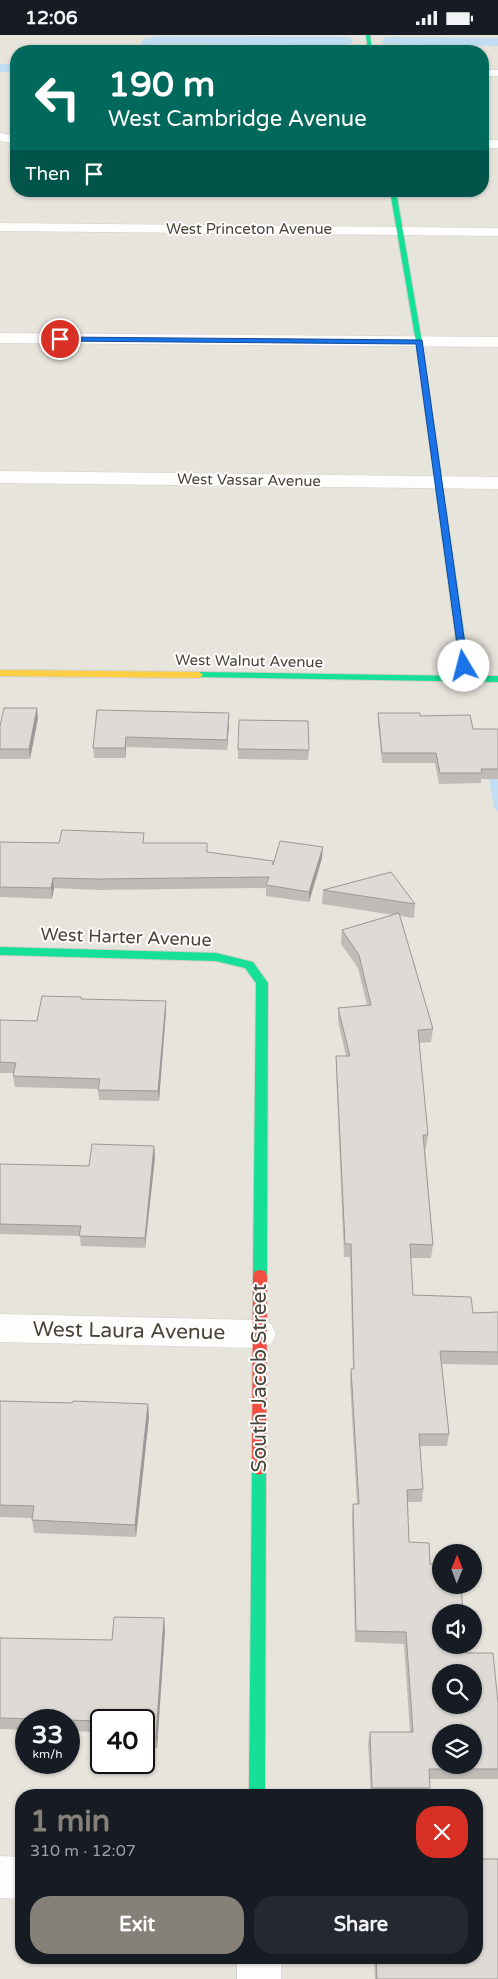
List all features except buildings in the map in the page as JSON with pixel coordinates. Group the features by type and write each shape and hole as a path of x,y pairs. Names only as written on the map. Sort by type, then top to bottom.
{"street":[{"path":"394,197 419,342 466,679"},
{"name":"West Princeton Avenue","path":"0,227 498,231"},
{"path":"0,338 498,342"},
{"name":"West Vassar Avenue","path":"0,477 498,483"},
{"name":"West Walnut Avenue","path":"0,673 498,679"},
{"name":"West Harter Avenue","path":"0,951 216,957 249,965"},
{"name":"South Jacob Street","path":"249,965 262,983 258,1789"},
{"name":"West Laura Avenue","path":"0,1329 259,1334"},
{"path":"0,1877 15,1878"},
{"path":"258,1964 259,1979"}],"shaded area":[{"path":"0,35 498,35 498,1979 0,1979"}],"waterway":[{"path":"147,45 148,42 158,40 346,41"},
{"path":"389,41 498,42"},
{"path":"0,68 10,68"},
{"path":"491,767 498,808"}],"traffic: fast":[{"path":"368,35 369,45"},
{"path":"394,197 419,342 466,679"},
{"path":"199,675 498,679"},
{"path":"0,951 216,957 249,965 262,983 260,1275"},
{"path":"257,1789 259,1468"}],"traffic: slow":[{"path":"0,673 199,675"}],"traffic: jam":[{"path":"259,1468 260,1275"}],"route":[{"path":"60,339 419,342 464,666"}]}
